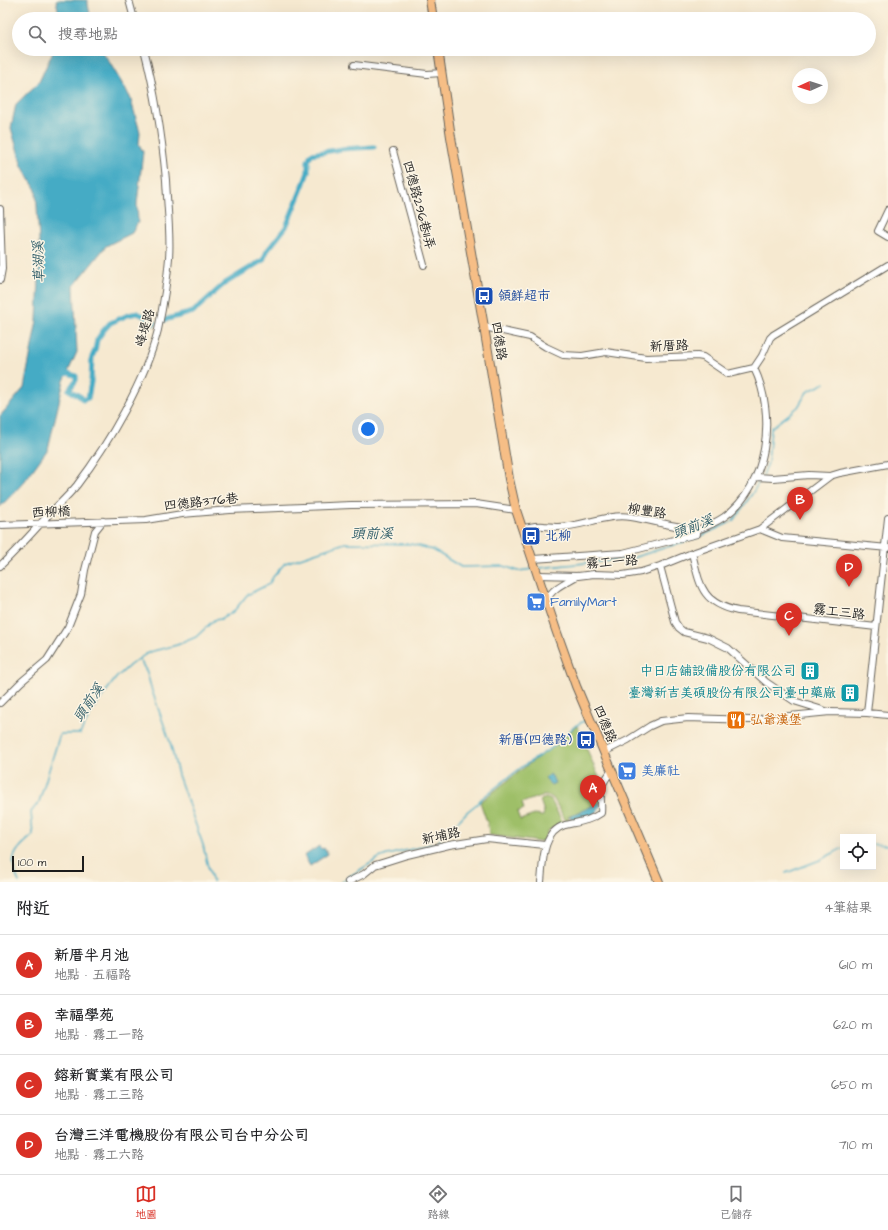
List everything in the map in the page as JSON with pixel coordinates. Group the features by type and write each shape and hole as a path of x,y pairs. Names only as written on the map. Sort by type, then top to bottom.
{"main road":[{"path":"430,0 432,12"},
{"name":"四德路","path":"439,56 451,138 509,479 516,510 576,686 659,882"}],"street":[{"path":"129,0 132,12"},
{"name":"峰堤路","path":"0,566 77,486 120,420 142,374 157,332 165,294 170,256 164,158 156,104 146,56"},
{"path":"354,65 427,74 442,73"},
{"name":"四德路296巷11弄","path":"393,151 424,265"},
{"path":"0,209 2,269 0,280"},
{"path":"888,210 878,232 888,237"},
{"path":"534,562 623,553 697,534 697,530 718,520 733,510 742,501 756,476 764,452 766,422 765,408 763,392 754,368 762,356 770,338 888,265"},
{"name":"新厝路","path":"484,327 530,337 563,355 582,356 606,352 646,358 697,356 703,357 728,374 754,368"},
{"path":"756,476 773,478 809,475 830,476 888,464"},
{"name":"霧工一路","path":"537,574 578,576 594,574 623,575 641,572 660,566 692,553 760,530 830,476"},
{"name":"四德路376巷","path":"103,521 146,520 182,514 230,510 351,505 476,504 516,510"},
{"name":"柳豐路","path":"523,528 544,526 556,528 604,519 629,517 697,530"},
{"path":"867,713 876,627 887,548 888,518"},
{"path":"0,703 20,682 47,660 68,627 81,594 92,540 95,531 103,521"},
{"name":"西柳橋","path":"0,526 103,521"},
{"path":"760,530 782,538 887,548"},
{"name":"霧工三路","path":"692,553 700,583 706,595 718,605 738,611 876,627"},
{"path":"660,566 675,622 679,628 684,632 708,638 728,648 766,682 794,702 830,712"},
{"path":"547,600 550,592 578,576"},
{"path":"604,752 661,721 688,718 750,720 830,712 888,715"},
{"path":"541,882 545,845 553,832 563,826 583,822 596,817 600,813 602,806 602,785 612,770"},
{"name":"新埔路","path":"348,882 364,874 375,865 407,855 449,845 487,839 545,845"}],"green space":[{"path":"577,726 601,782 601,802 568,817 569,820 566,821 553,798 550,796 538,797 522,803 524,809 517,812 520,820 537,814 543,816 544,812 540,800 546,798 551,800 563,823 549,830 544,840 540,842 489,835 488,825 480,802 542,754 557,745 563,737"}],"water":[{"path":"56,0 87,0 90,12 59,12"},
{"path":"51,56 105,56 107,58 130,97 140,132 139,144 143,152 137,204 138,222 132,233 106,246 74,286 77,352 64,381 48,449 24,482 0,507 0,416 24,388 37,320 40,257 36,190 22,166 11,128 16,104 39,82"},
{"path":"549,774 552,776 555,783 551,785 545,779"},
{"path":"601,802 597,811 588,818 577,821 569,817"},
{"path":"319,846 322,849 324,848 328,854 310,866 304,856"}],"waterway":[{"path":"164,320 193,312 224,284 263,260 267,251 286,227 308,172 308,161 311,154 342,149 374,147"},
{"path":"62,376 68,373 76,376 76,380 69,390 81,397 83,400 88,398 91,382 92,357 97,340 110,323 128,315 137,313 144,316 152,324 155,323"},
{"name":"頭前溪","path":"763,475 768,463 771,428 798,407 807,392 825,383"},
{"name":"頭前溪","path":"539,568 632,558 699,537 733,521 761,478"},
{"name":"頭前溪","path":"19,882 15,873 13,860 17,850 33,835 31,812 39,802 60,734 80,734 93,709 116,678 130,665 149,652 177,645 196,637 214,620 221,619 234,611 247,595 269,584 285,563 345,543 411,544 433,550 461,567 504,566 518,571 534,569"},
{"path":"139,659 147,672 170,742 178,775 203,845 213,882"},
{"path":"341,882 379,858 437,843 481,799 522,767 556,745 575,726 586,720"},
{"path":"876,844 888,845"},
{"path":"786,873 820,860 840,850"}],"place":[{"name":"領鮮超市","path":"484,296"},
{"name":"幸福學苑","path":"800,520"},
{"name":"北柳","path":"531,536"},
{"name":"台灣三洋電機股份有限公司台中分公司","path":"849,587"},
{"name":"FamilyMart","path":"536,602"},
{"name":"鎔新實業有限公司","path":"789,636"},
{"name":"中日店舖設備股份有限公司","path":"810,671"},
{"name":"臺灣新吉美碩股份有限公司臺中藥廠","path":"850,693"},
{"name":"弘爺漢堡","path":"736,720"},
{"name":"新厝(四德路)","path":"586,740"},
{"name":"美廉社","path":"627,771"},
{"name":"新厝半月池","path":"593,808"}],"water label":[{"name":"草湖溪","path":"39,262"}]}
